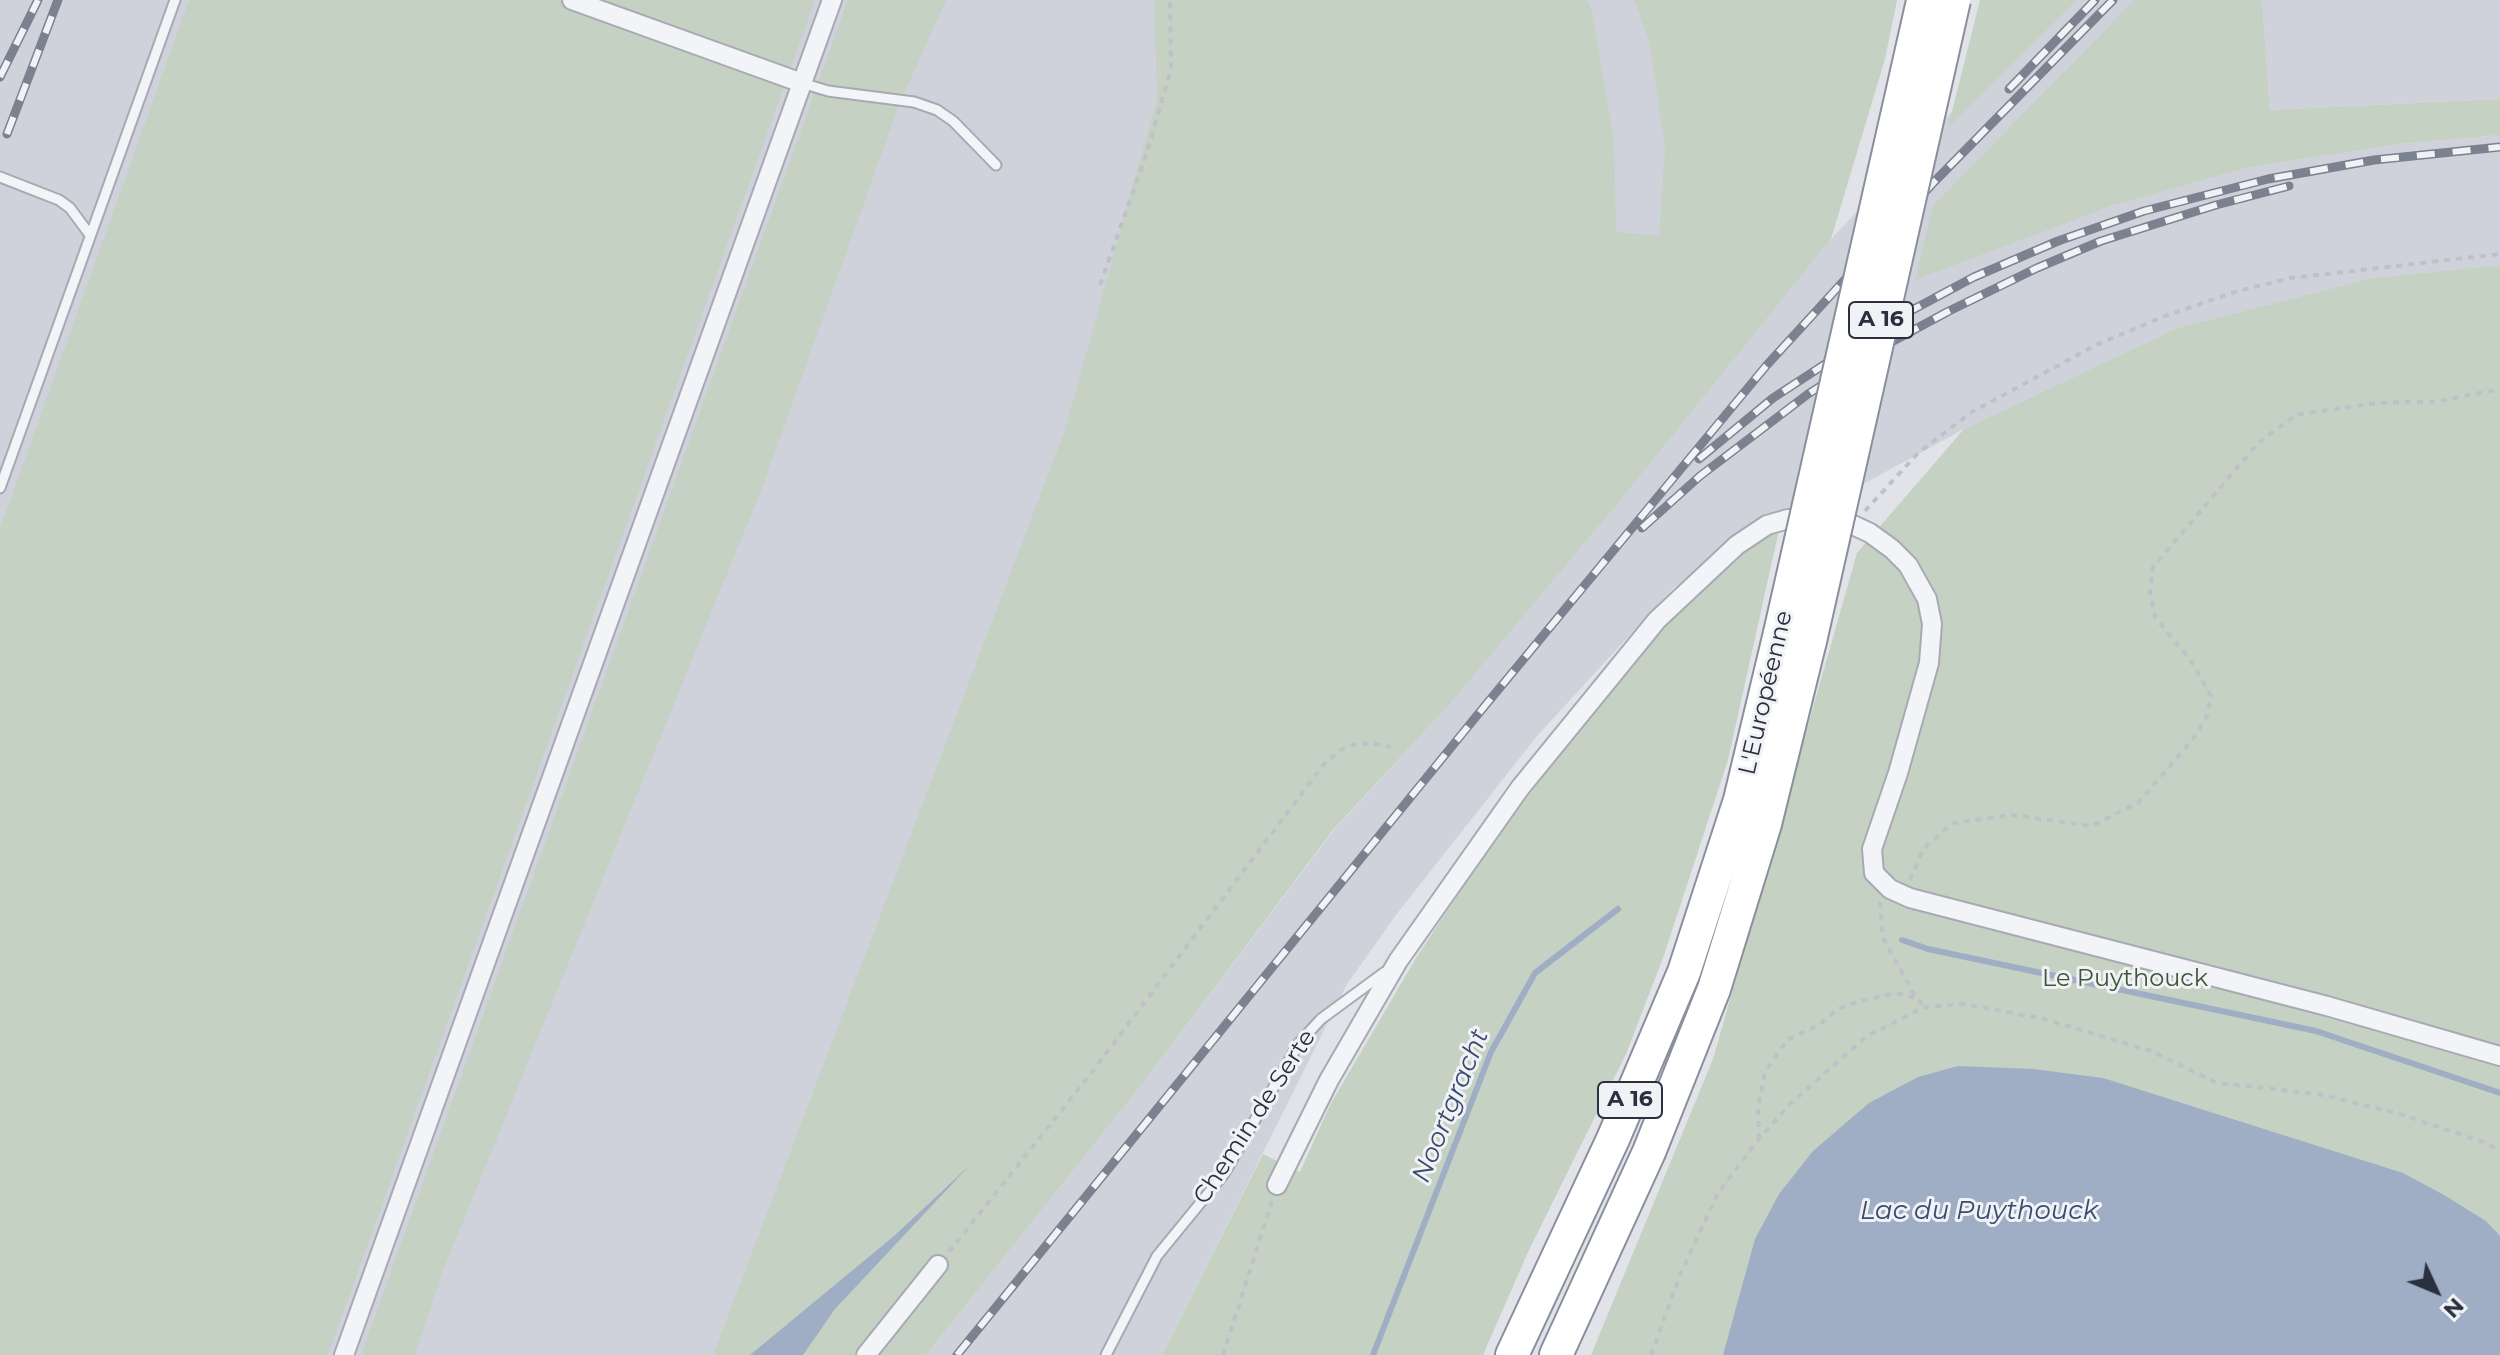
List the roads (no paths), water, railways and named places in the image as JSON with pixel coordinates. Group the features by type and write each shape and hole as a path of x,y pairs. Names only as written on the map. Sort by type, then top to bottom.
{"highway":[{"name":"L'Européenne","path":"1556,1355 1649,1152 1714,989 1765,824 1795,637 1933,0"},
{"name":"L'Européenne","path":"1512,1355 1613,1139 1684,972 1795,637"}],"street":[{"path":"572,0 802,83"},
{"path":"344,1355 832,0"},
{"name":"Chemin de Serte","path":"1398,961 1520,788 1646,632 1695,582 1737,545 1767,525 1788,519 1817,519 1853,525 1880,540 1908,565 1924,589 1932,624 1931,651 1924,685 1872,849 1872,865 1878,879 1898,894 2327,1006 2500,1056"},
{"path":"1277,1185 1329,1080 1398,961"},
{"path":"866,1355 938,1265"}],"lane":[{"path":"0,488 175,0"},
{"path":"802,83 828,91 914,102 937,110 953,121 996,165"},
{"path":"0,177 59,200 70,208 90,235"},
{"name":"Chemin de Serte","path":"1106,1355 1157,1256 1224,1174 1299,1043 1321,1019 1374,983 1398,961"}],"water":[{"name":"Lac du Puythouck","path":"1958,1066 2033,1069 2103,1078 2403,1173 2486,1221 2500,1236 2500,1355 1723,1355 1755,1239 1779,1194 1813,1151 1869,1103 1918,1077"},
{"path":"969,1166 835,1309 803,1355 750,1355 894,1236"}],"waterway":[{"name":"Noortgracht","path":"1373,1355 1491,1052 1535,973 1618,909"},
{"path":"1902,940 1928,949 2316,1031 2500,1093"}],"railway":[{"path":"0,77 38,0"},
{"path":"7,134 58,0"},
{"path":"2009,89 2095,0"},
{"path":"957,1355 1479,713 1766,366 1935,181 2113,0"},
{"path":"1699,459 1773,398 1888,323 1974,277 2058,241 2144,211 2268,179 2374,160 2500,147"},
{"path":"1642,528 1700,476 1808,394 1884,346 1949,311 2101,241 2289,186"}],"park label":[{"name":"Le Puythouck","path":"2125,979"}]}
